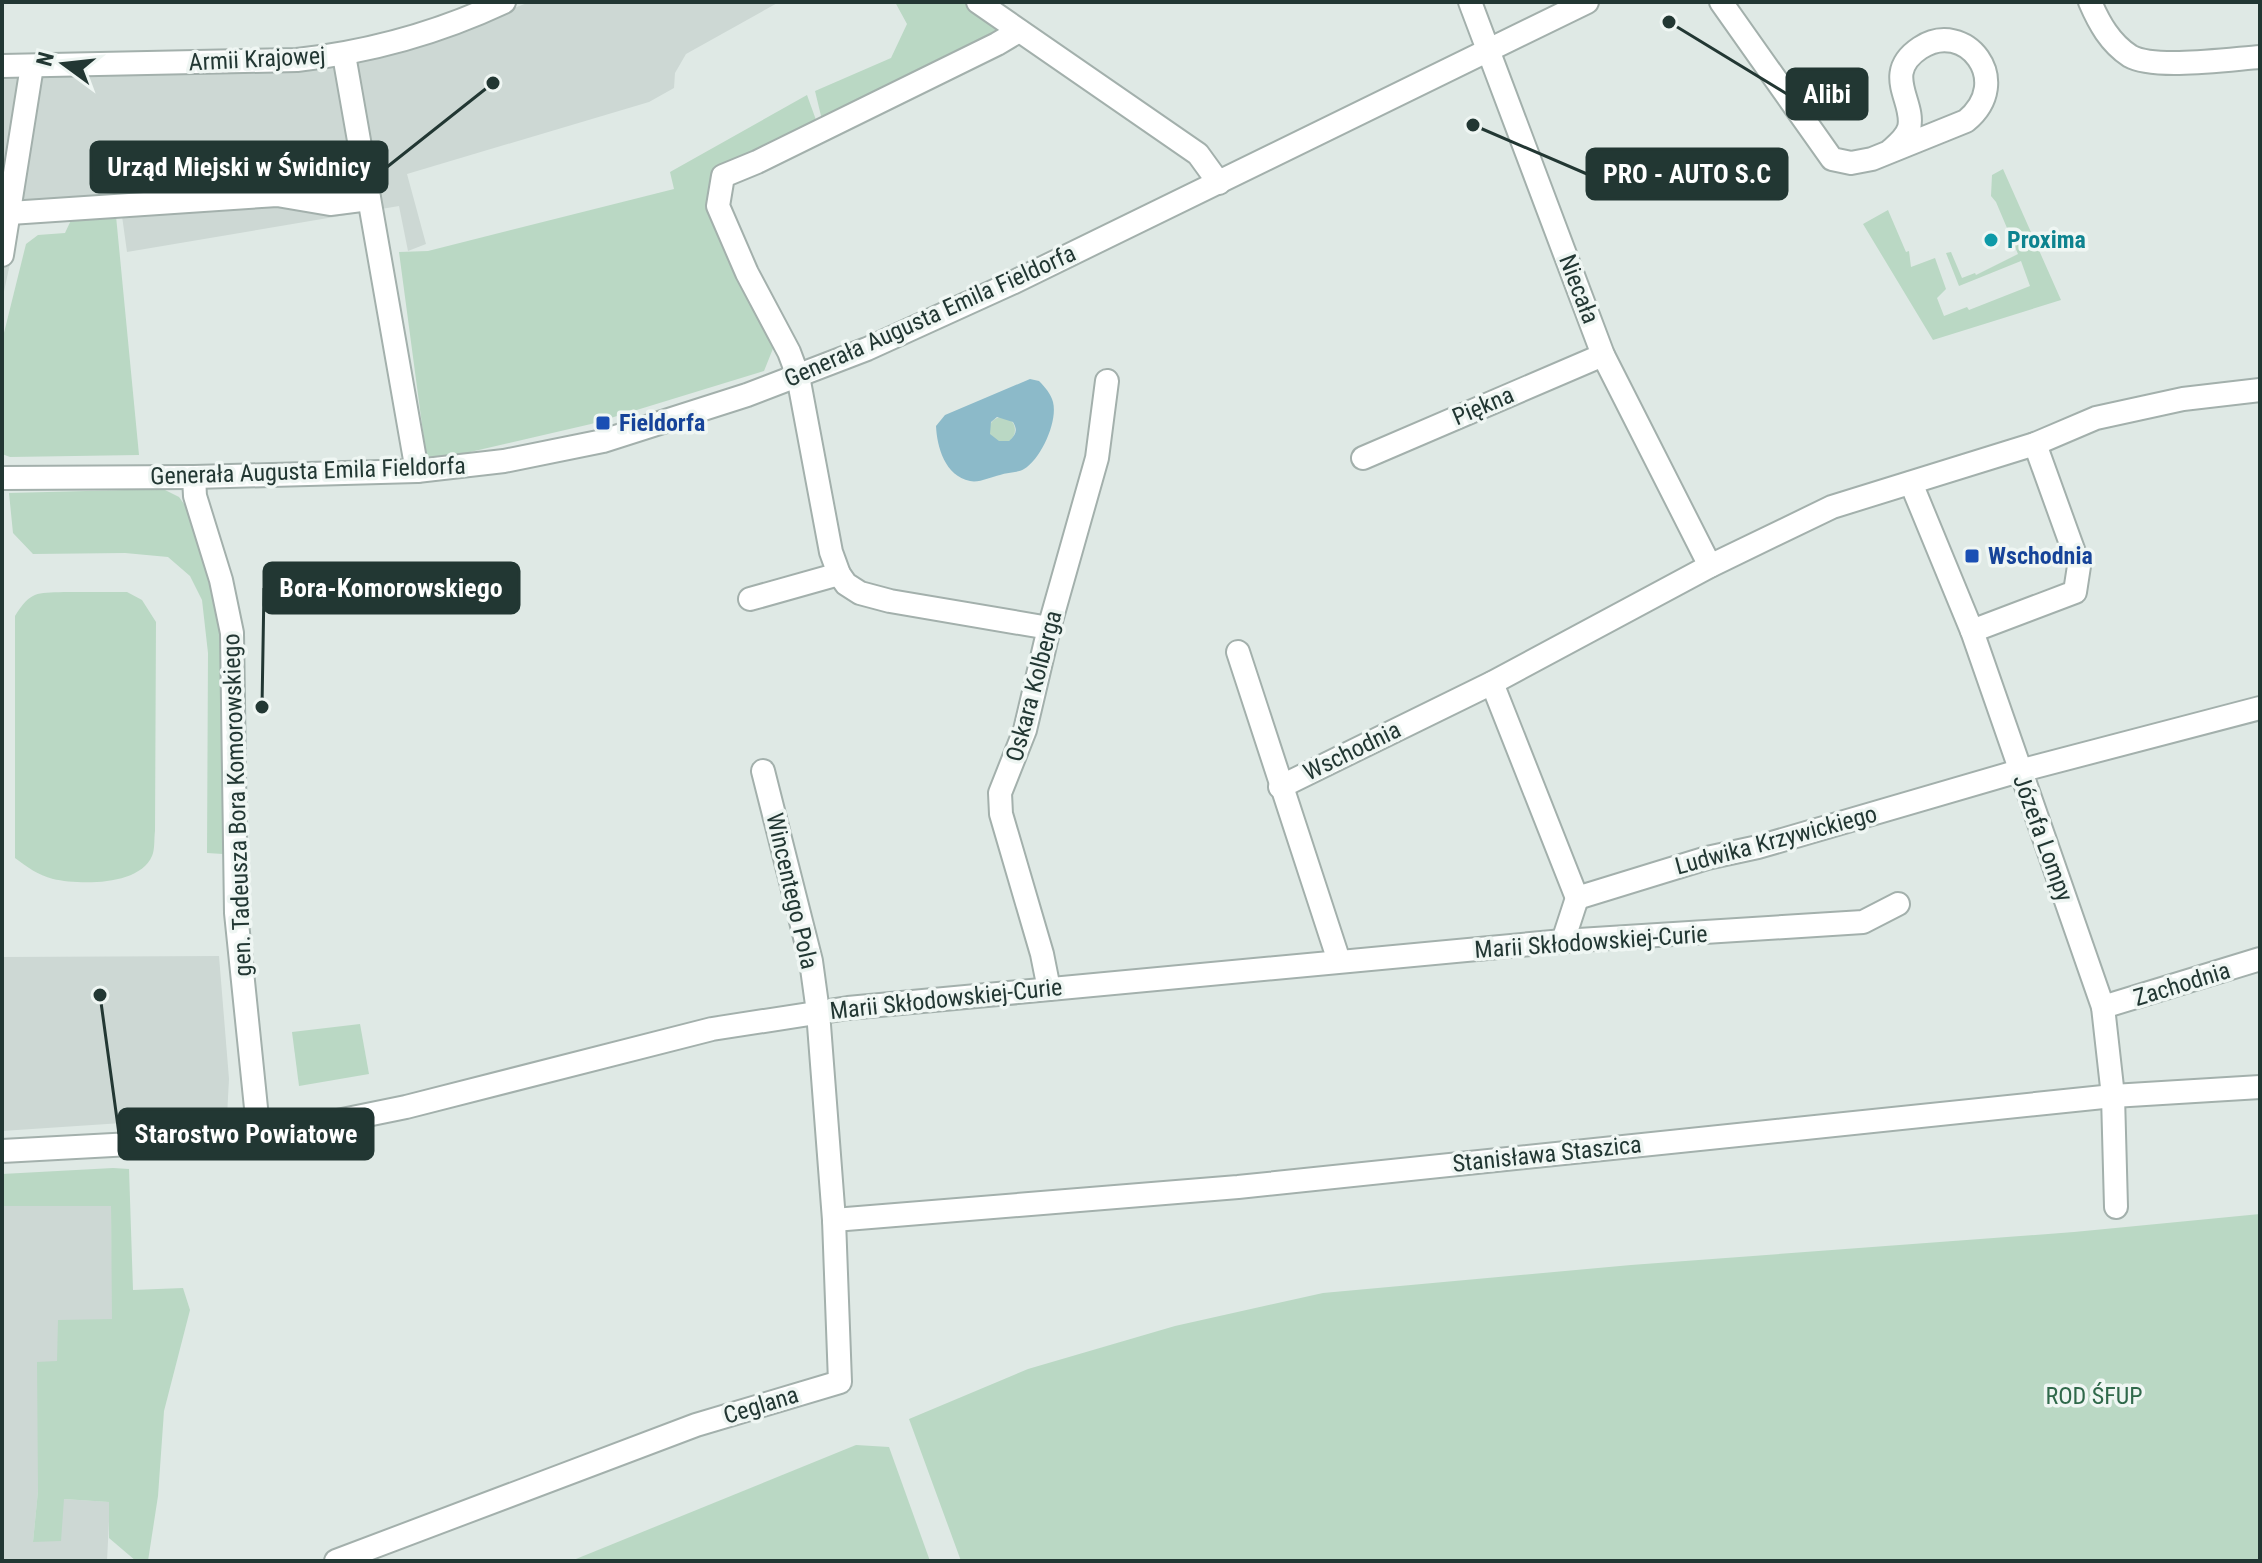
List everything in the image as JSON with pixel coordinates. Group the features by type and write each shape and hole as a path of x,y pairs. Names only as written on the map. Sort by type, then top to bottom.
{"street":[{"name":"Armii Krajowej","path":"2,66 297,60 344,55 414,37 504,2"},
{"path":"978,2 1198,154 1219,183"},
{"name":"Niecała","path":"1470,2 1603,355 1710,566"},
{"name":"Generała Augusta Emila Fieldorfa","path":"2,478 417,471 504,461 603,441 747,395 882,343 1219,183 1587,2"},
{"path":"1721,2 1832,159 1851,163 1890,151 1966,121 1975,113 1982,103 1987,80 1984,68 1969,49 1946,41 1934,42 1913,54 1906,64 1901,88 1910,113 1910,126 1902,140 1890,151"},
{"path":"2090,2 2101,28 2131,57 2165,63 2260,57"},
{"path":"1019,31 723,176 718,206 798,376 831,552 846,584 860,593 890,601 1049,628"},
{"path":"344,55 417,471"},
{"path":"3,245 32,66"},
{"path":"10,213 277,195 330,204 369,199"},
{"name":"Piękna","path":"1363,458 1603,355"},
{"name":"Oskara Kolberga","path":"1049,989 1042,954 1001,814 1000,793 1025,730 1049,628 1097,458 1107,381"},
{"name":"Wschodnia","path":"1280,787 1492,683 1710,566 1832,507 2035,444 2096,418 2183,399 2260,390"},
{"path":"1972,631 2075,592 2079,566 2035,444"},
{"name":"gen. Tadeusza Bora Komorowskiego","path":"194,477 195,496 221,580 232,633 236,906 259,1137"},
{"name":"Józefa Lompy","path":"1911,483 1972,631 2103,1007 2113,1096 2116,1207"},
{"path":"750,599 839,574"},
{"path":"1238,652 1339,961"},
{"path":"1492,683 1577,898 1563,941"},
{"name":"Ludwika Krzywickiego","path":"1577,898 1707,858 1758,847 2019,771 2260,708"},
{"name":"Wincentego Pola","path":"763,771 811,961 818,1012"},
{"name":"Marii Skłodowskiej-Curie","path":"2,1151 259,1137 406,1107 712,1029 818,1012 1563,941 1863,922 1898,904"},
{"name":"Zachodnia","path":"2103,1007 2260,959"},
{"name":"Ceglana","path":"336,1561 696,1425 840,1382 834,1220 818,1012"},
{"name":"Stanisława Staszica","path":"834,1220 1238,1187 2113,1096 2260,1087"}],"shaded area":[{"path":"530,2 779,2 686,54 675,73 674,88 649,102 407,174 426,244 408,251 399,206 127,252 122,216 19,221 2,301 2,74 402,50"},
{"path":"219,956 229,1079 227,1116 2,1131 2,957"},
{"path":"111,1205 113,1319 57,1362 38,1362 38,1491 33,1542 63,1499 110,1502 107,1561 2,1561 2,1206"}],"green space":[{"path":"895,2 968,2 1011,35 822,120 815,91 891,58 907,24"},
{"path":"807,95 820,131 723,176 707,208 776,341 764,371 591,424 427,462 399,252 428,251 674,189 670,172"},
{"path":"2003,169 2061,300 1933,340 1863,224 1888,210 1906,252 1909,251 1911,267 1935,258 1946,289 1937,298 1944,316 1967,307 1969,310 2030,286 2021,261 1959,286 1946,253 1951,252 1962,278 1976,275 2018,254 1991,196 1992,175"},
{"path":"116,216 139,455 10,457 2,454 2,341 26,244 38,235 65,233 72,218"},
{"path":"1002,417 1011,421 1015,430 1011,439 1002,443 993,439 989,430 993,421"},
{"path":"163,489 179,497 187,508 216,604 224,667 223,854 207,853 208,653 202,600 190,576 168,557 125,553 33,554 13,533 9,493"},
{"path":"127,592 142,600 156,622 154,851 145,866 122,878 93,882 53,879 15,858 15,616 25,602 35,595"},
{"path":"360,1024 369,1074 299,1086 292,1032"},
{"path":"129,1169 133,1290 183,1288 190,1310 164,1411 158,1496 148,1561 136,1561 109,1538 109,1502 64,1499 61,1541 33,1542 38,1491 37,1362 57,1361 58,1320 112,1319 111,1206 2,1206 2,1174"},
{"name":"ROD ŚFUP","path":"2260,1214 2260,1561 961,1561 909,1419 1028,1369 1175,1326 1323,1293"},
{"path":"856,1445 889,1447 930,1561 571,1561"}],"water":[{"path":"1030,379 1039,381 1046,388 1054,410 1047,439 1030,464 1019,471 981,481 961,478 944,460 936,426 945,415","holes":["997,417 1013,422 1016,432 1009,441 999,441 990,434 991,422"]}],"place":[{"name":"Alibi","path":"1669,22"},
{"name":"Urząd Miejski w Świdnicy","path":"493,83"},
{"name":"PRO - AUTO S.C","path":"1473,125"},
{"name":"Proxima","path":"1991,240"},
{"name":"Fieldorfa","path":"603,423"},
{"name":"Wschodnia","path":"1972,556"},
{"name":"Bora-Komorowskiego","path":"262,707"},
{"name":"Starostwo Powiatowe","path":"100,995"}]}
